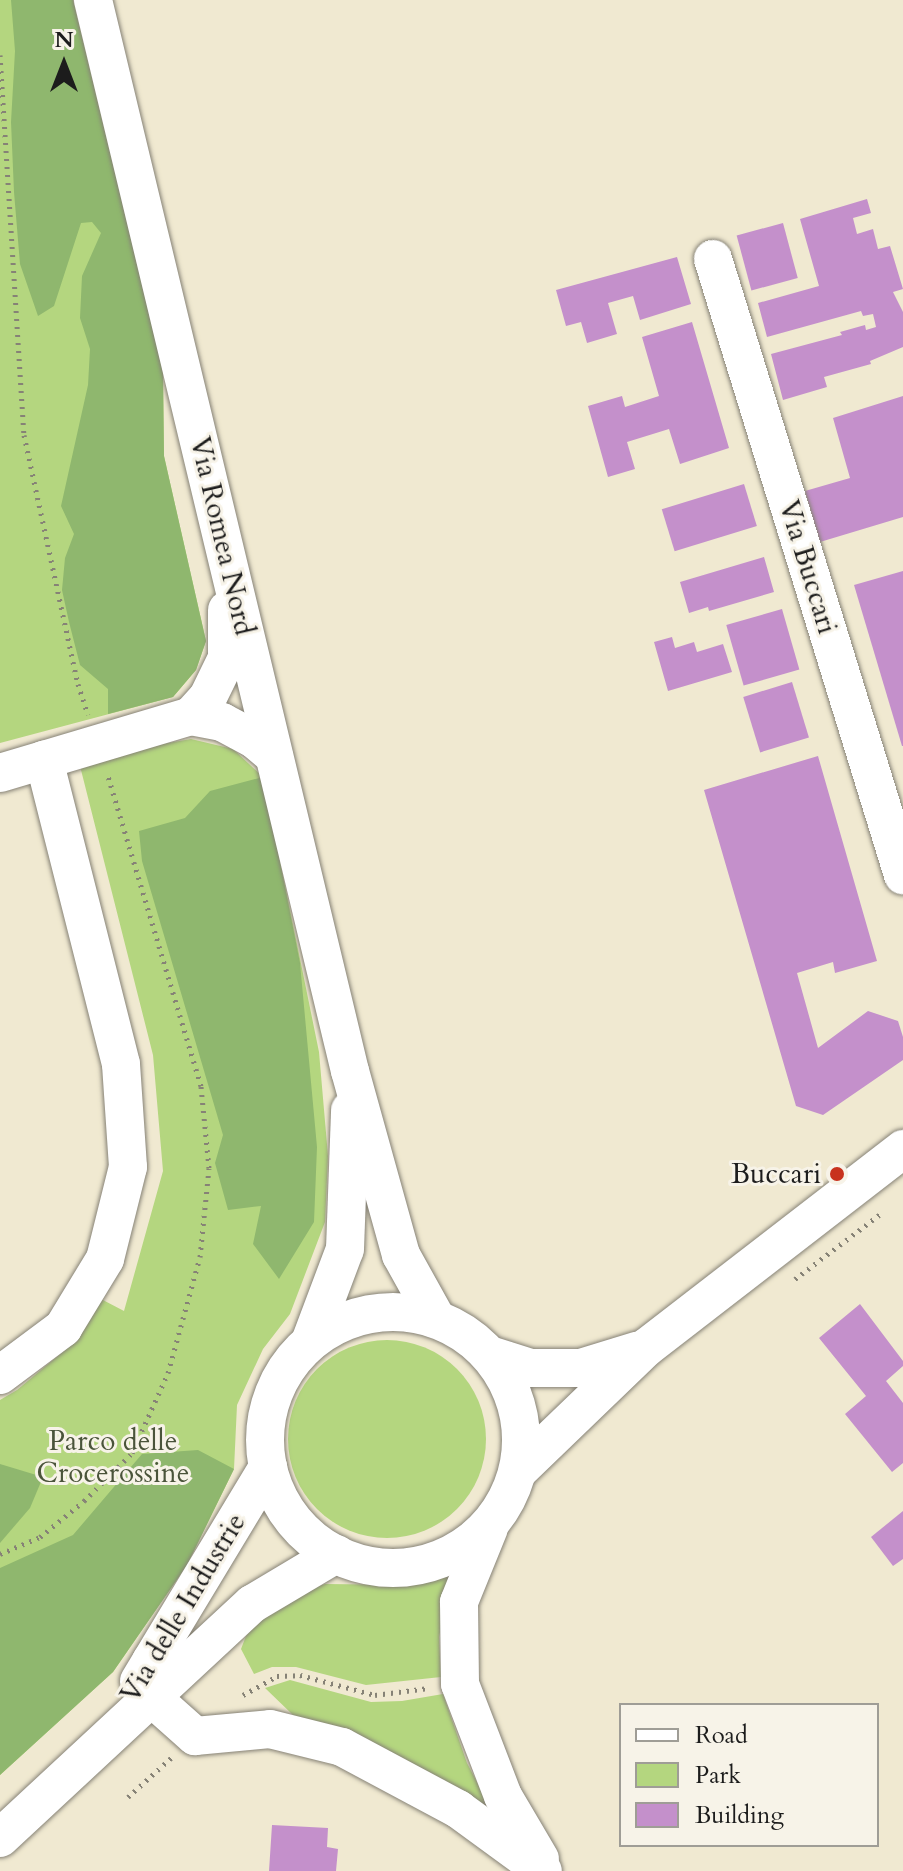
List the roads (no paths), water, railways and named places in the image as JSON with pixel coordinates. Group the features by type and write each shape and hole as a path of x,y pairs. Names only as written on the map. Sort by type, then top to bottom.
{"street":[{"name":"Via Romea Nord","path":"93,0 350,1071 401,1255 436,1318"},
{"name":"Via Buccari","path":"713,259 903,875"},
{"path":"191,716 208,697 227,658 227,557"},
{"path":"0,773 191,716 222,722 254,739 274,756"},
{"path":"0,1375 63,1328 105,1259 128,1167 121,1064 44,760"},
{"name":"Via Romea Nord","path":"310,1342 345,1249 350,1071"},
{"path":"518,1471 647,1347 903,1149"},
{"path":"491,1523 459,1550 419,1565 377,1567 336,1554 297,1522 281,1502 268,1467 265,1432 272,1398 287,1368 310,1342 349,1319 392,1311 436,1318 465,1333 490,1355 512,1390 522,1430 518,1471 508,1499 491,1523 459,1602 460,1684 503,1796 545,1871"},
{"path":"490,1355 531,1368 581,1368 647,1347"},
{"name":"Via delle Industrie","path":"0,1838 97,1748 151,1679 268,1467"},
{"name":"Via delle Industrie","path":"151,1679 252,1604 336,1554"},
{"path":"151,1679 195,1736 270,1729 342,1747 420,1787 545,1871"}],"place":[{"name":"Buccari","path":"837,1174"}],"park label":[{"name":"Parco delle Crocerossine","path":"113,1457"}]}
